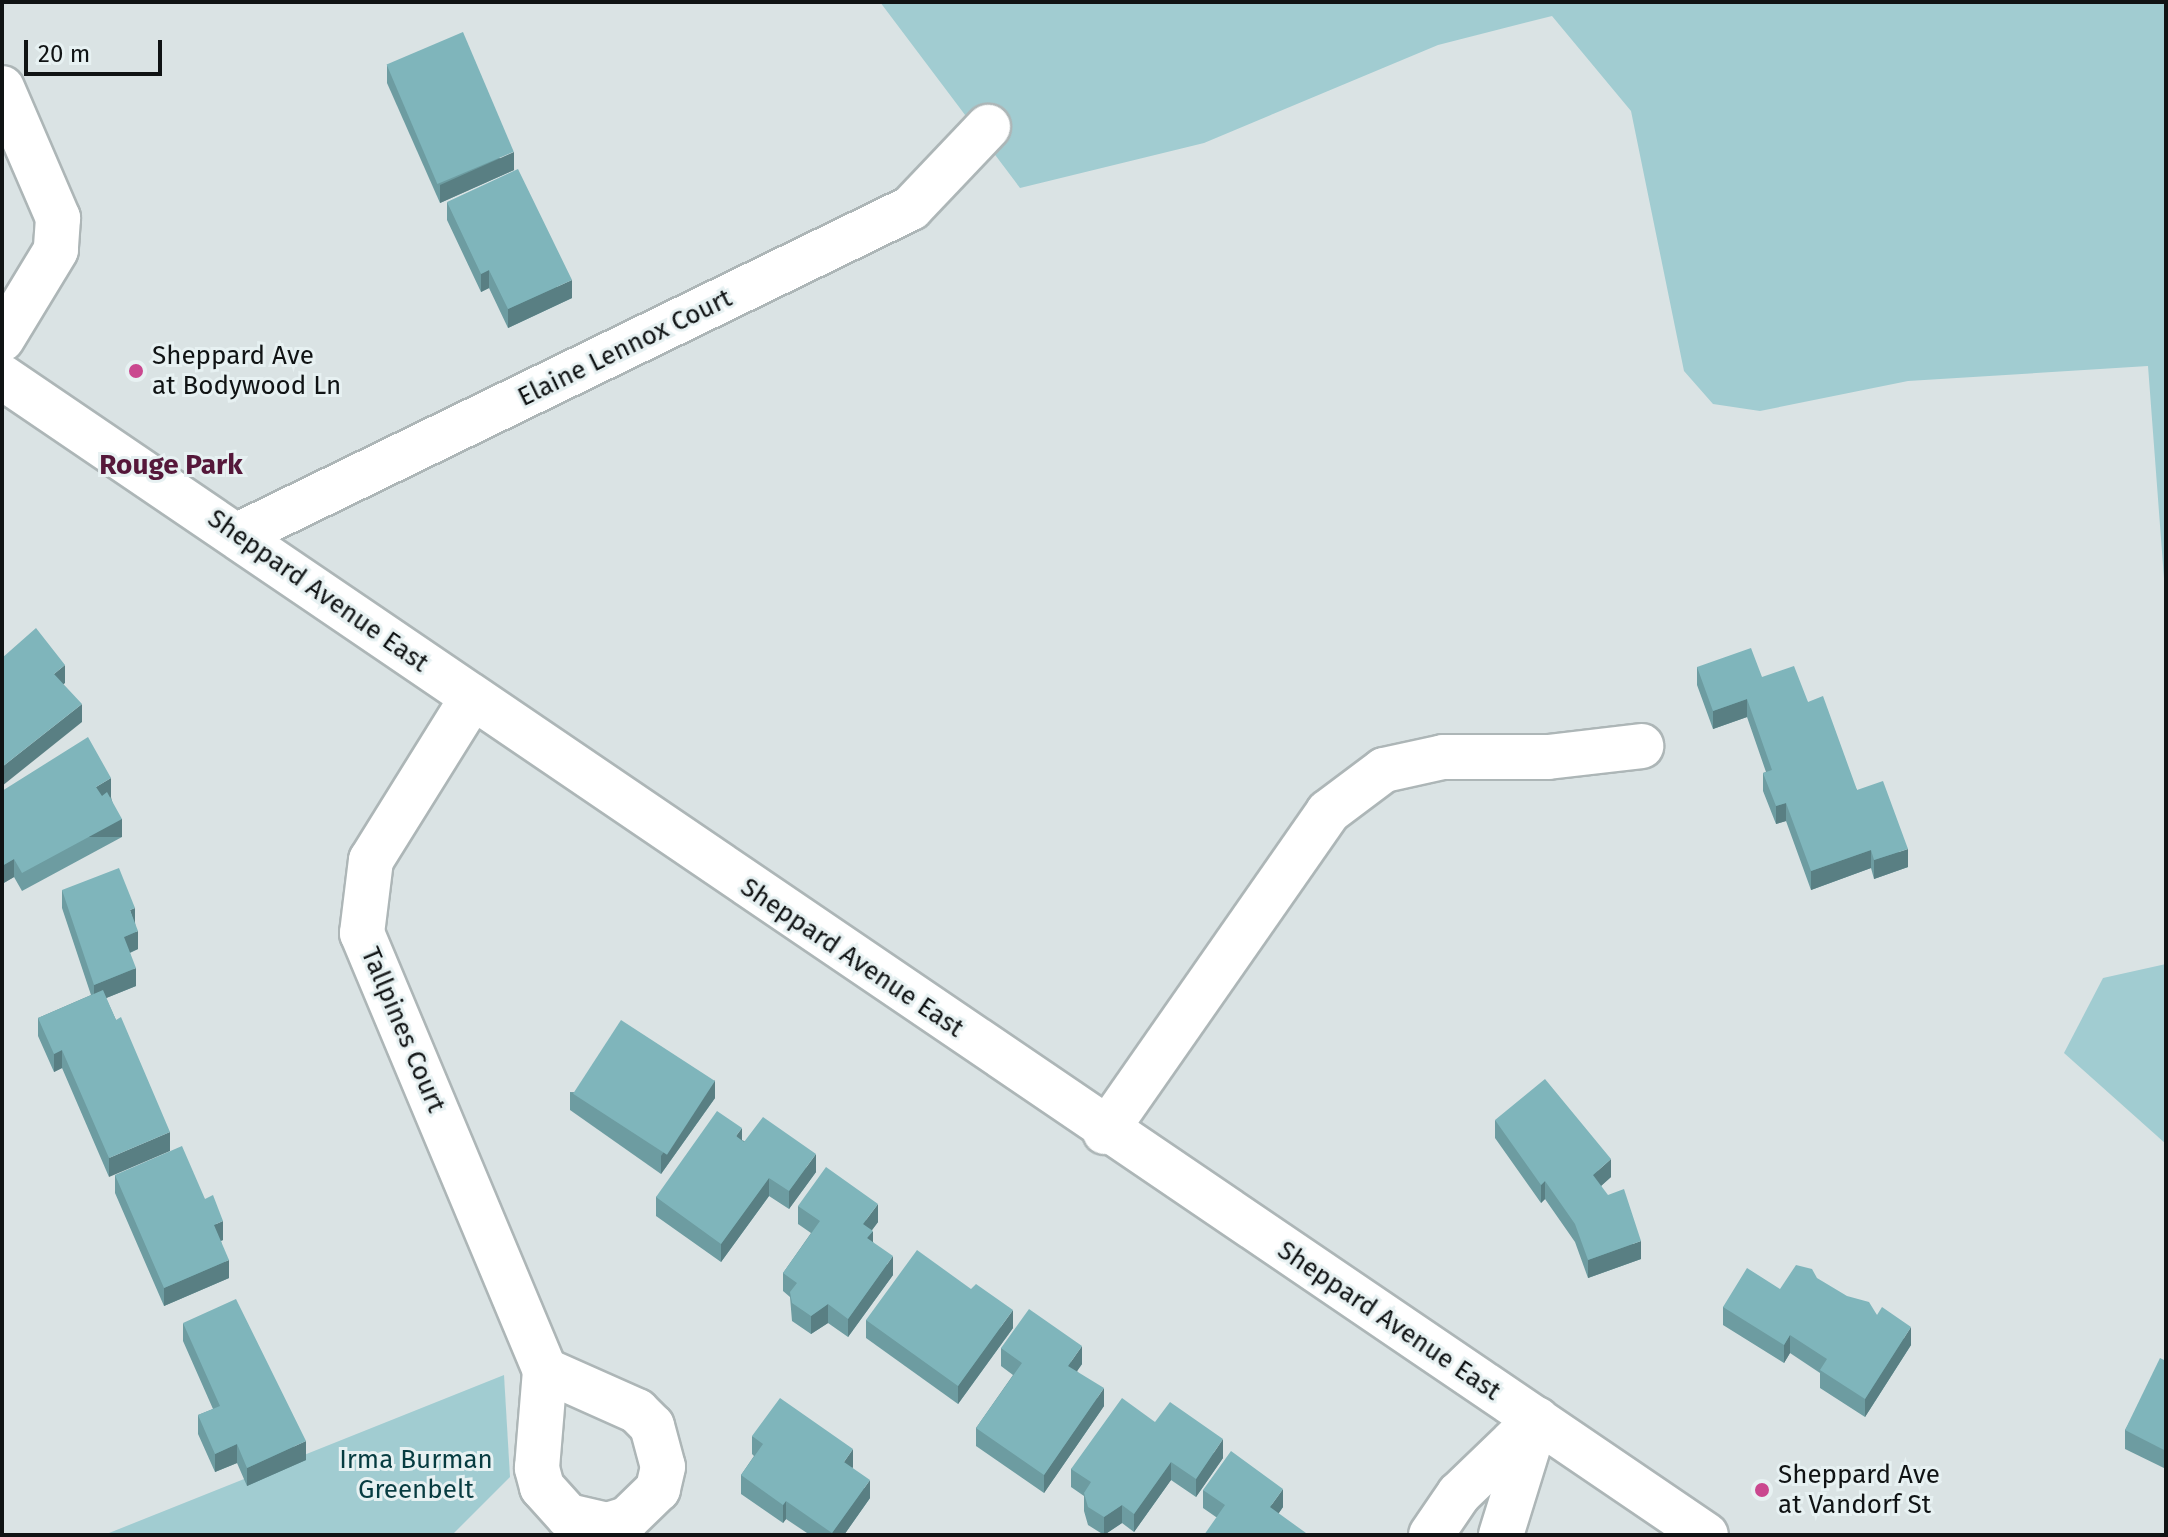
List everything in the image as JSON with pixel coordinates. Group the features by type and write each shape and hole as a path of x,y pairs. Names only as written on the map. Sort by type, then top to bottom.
{"street":[{"path":"2,88 58,218 56,250 2,339"},
{"name":"Elaine Lennox Court","path":"238,535 911,208 988,127"},
{"name":"Sheppard Avenue East","path":"2,377 238,535 1105,1132 1706,1535"},
{"name":"Tallpines Court","path":"472,698 371,860 362,933 545,1370"},
{"path":"1105,1132 1328,812 1384,770 1443,757 1548,757 1641,746"},
{"path":"1431,1535 1459,1494 1537,1419"},
{"path":"1501,1535 1537,1419"}],"green space":[{"path":"880,2 2166,2 2166,605 2148,366 1908,381 1760,411 1713,404 1684,371 1631,111 1552,16 1438,45 1204,143 1020,188"},
{"path":"2166,964 2166,1144 2064,1053 2103,978"},
{"name":"Irma Burman Greenbelt","path":"504,1375 510,1477 452,1535 104,1535"}],"building":[{"path":"463,32 514,152 437,184 387,64"},
{"path":"518,169 572,280 508,309 489,270 481,274 447,202"},
{"path":"36,628 65,665 54,674 82,704 2,767 2,658"},
{"path":"1751,648 1762,677 1794,666 1808,702 1823,696 1857,790 1883,781 1908,849 1874,860 1871,850 1811,871 1786,803 1776,806 1763,773 1772,770 1747,699 1713,711 1697,667"},
{"path":"88,737 111,778 96,787 102,796 107,792 122,819 22,873 14,859 2,866 2,791"},
{"path":"119,868 135,908 130,910 138,931 124,937 136,968 94,985 62,890"},
{"path":"103,990 116,1020 121,1017 170,1132 109,1158 62,1050 54,1054 38,1018"},
{"path":"621,1020 715,1081 667,1155 573,1094"},
{"path":"1545,1079 1611,1159 1593,1175 1608,1195 1624,1189 1641,1241 1588,1260 1575,1224 1545,1181 1541,1185 1495,1120"},
{"path":"717,1111 742,1128 736,1136 744,1142 763,1117 816,1154 789,1191 769,1178 721,1244 656,1197"},
{"path":"182,1146 205,1199 213,1195 223,1221 214,1225 229,1260 164,1288 115,1175"},
{"path":"826,1167 878,1204 863,1224 873,1231 867,1238 893,1256 848,1319 828,1304 811,1316 792,1303 790,1292 797,1283 783,1273 820,1221 798,1206"},
{"path":"917,1250 971,1289 976,1284 1013,1310 958,1386 866,1320"},
{"path":"1796,1265 1812,1269 1817,1278 1847,1296 1869,1302 1877,1315 1882,1307 1911,1327 1865,1399 1820,1370 1827,1359 1790,1335 1784,1345 1723,1307 1747,1268 1780,1289"},
{"path":"236,1299 306,1441 247,1468 237,1444 215,1454 198,1415 220,1406 183,1323"},
{"path":"1029,1309 1082,1346 1068,1366 1104,1388 1044,1475 976,1428 1022,1363 1001,1348"},
{"path":"2160,1358 2166,1361 2166,1451 2125,1430"},
{"path":"780,1398 853,1449 844,1462 870,1480 832,1533 786,1501 783,1505 741,1475 763,1444 752,1436"},
{"path":"1122,1398 1155,1422 1170,1402 1223,1439 1196,1479 1171,1462 1134,1514 1122,1505 1104,1517 1088,1507 1084,1493 1091,1482 1071,1469"},
{"path":"1231,1451 1283,1489 1270,1507 1306,1533 1304,1535 1204,1535 1225,1505 1203,1490"}],"place":[{"name":"Sheppard Ave at Bodywood Ln","path":"136,371"},
{"name":"Sheppard Ave at Vandorf St","path":"1762,1490"}],"district":[{"name":"Rouge Park","path":"171,465"}]}
